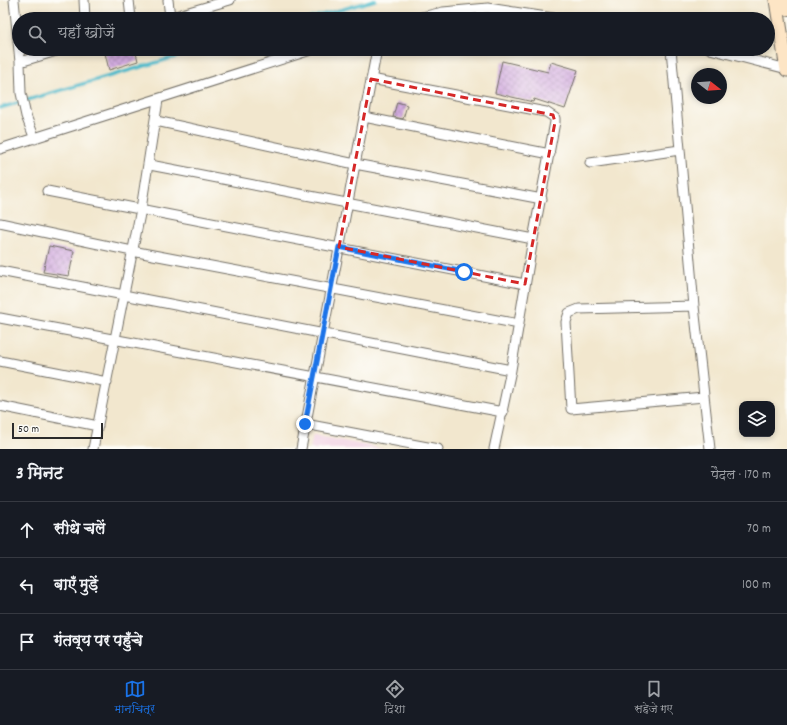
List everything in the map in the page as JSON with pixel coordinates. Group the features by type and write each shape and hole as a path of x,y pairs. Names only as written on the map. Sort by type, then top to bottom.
{"main road":[{"path":"776,0 787,69"},
{"path":"786,0 787,9"}],"street":[{"path":"14,0 15,12"},
{"path":"84,0 85,12"},
{"path":"129,0 130,12"},
{"path":"168,0 168,12"},
{"path":"186,12 215,2 230,0"},
{"path":"443,12 488,4 526,12"},
{"path":"19,56 21,93 26,116 35,139"},
{"path":"20,62 40,56"},
{"path":"0,149 293,56"},
{"path":"301,449 376,56"},
{"path":"673,56 694,306 710,449"},
{"path":"737,56 787,69"},
{"path":"371,79 546,112 553,115 555,122 550,154 533,239 511,370 494,449"},
{"path":"93,449 123,295 142,209 150,165 158,100"},
{"path":"364,117 550,154"},
{"path":"156,120 355,164 542,199"},
{"path":"590,163 680,150"},
{"path":"150,165 533,239"},
{"path":"47,191 526,284"},
{"path":"0,223 132,251 331,290 519,324"},
{"path":"0,271 511,370"},
{"path":"694,306 579,309 569,313 566,322 572,409 704,397"},
{"path":"0,318 503,412"},
{"path":"0,361 107,382"},
{"path":"0,406 98,426"},
{"path":"305,424 438,449"}],"highlighted area":[{"path":"371,79 553,115 555,122 525,284 339,247"}],"shaded area":[{"path":"313,435 384,449 310,449"}],"building":[{"path":"106,56 137,56 138,61 109,70"},
{"path":"502,61 548,72 551,62 578,70 565,109 534,99 533,102 495,93"},
{"path":"397,102 407,105 403,119 393,117"},
{"path":"49,246 74,251 69,276 43,272"}],"waterway":[{"path":"333,12 375,0"},
{"path":"0,108 179,56"}],"route":[{"path":"305,424 339,247 464,272"}]}
